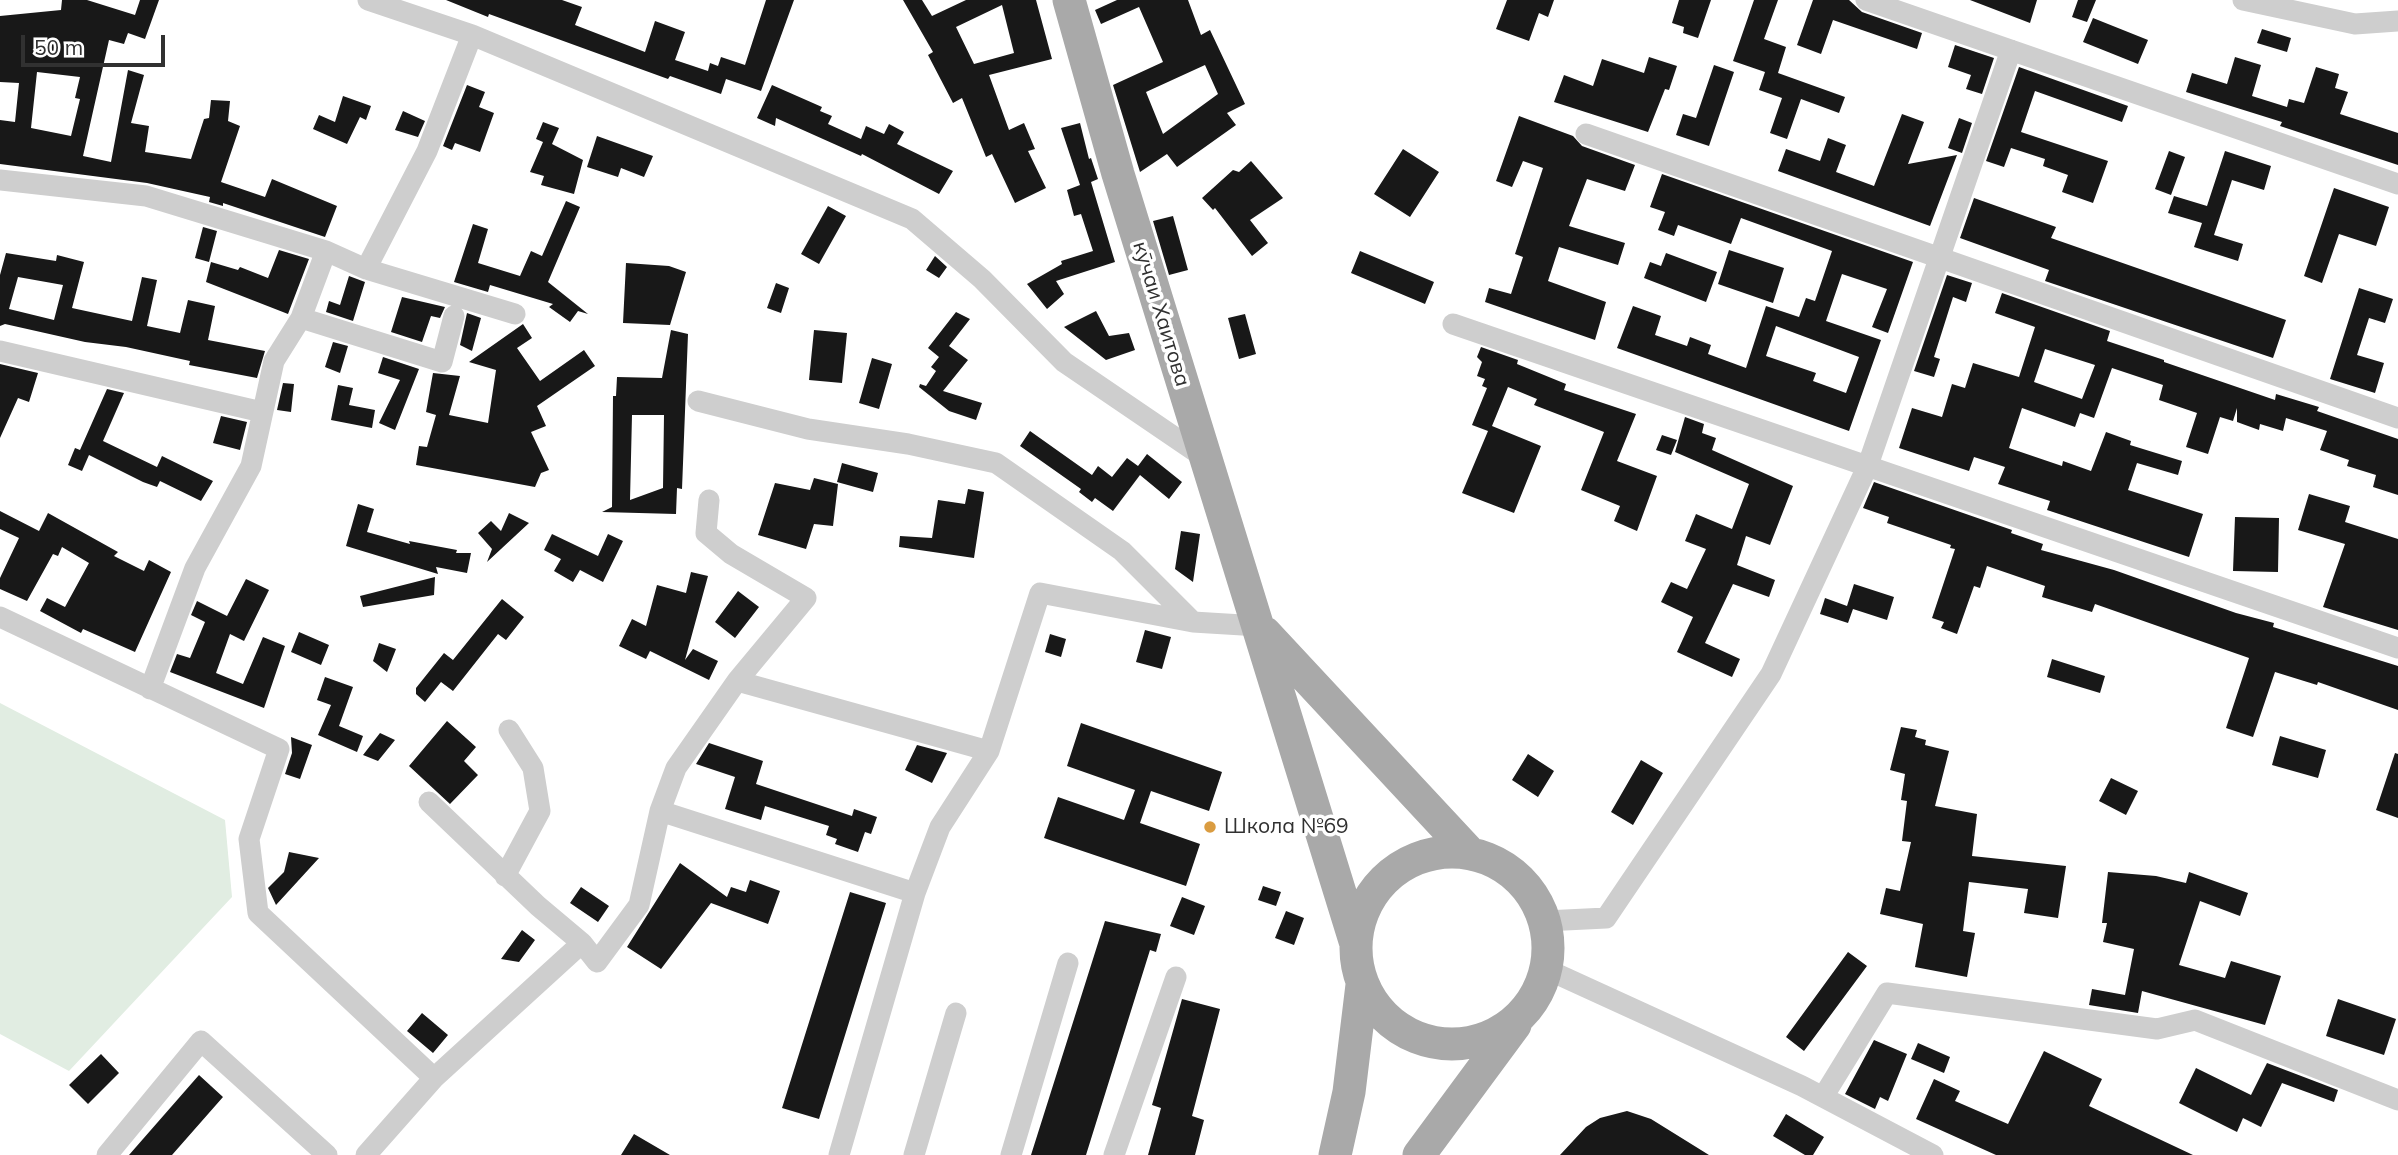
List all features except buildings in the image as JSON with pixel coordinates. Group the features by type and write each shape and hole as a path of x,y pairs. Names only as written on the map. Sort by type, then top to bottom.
{"main road":[{"name":"кӯчаи Хаитова","path":"1069,0 1118,174 1355,941"},
{"path":"1259,626 1469,852"},
{"path":"1335,1155 1349,1092 1362,985 1355,941 1363,910 1381,883 1406,863 1437,852 1469,852 1494,861 1517,876 1534,896 1545,921 1549,944 1542,981 1519,1018 1493,1036 1463,1045 1432,1043 1403,1032 1379,1012 1362,985"},
{"path":"1419,1155 1542,981"}],"street":[{"path":"368,0 472,35 912,219 982,279 1064,362 1205,458"},
{"path":"1866,0 2398,184"},
{"path":"2253,1 2355,24 2398,21"},
{"path":"366,269 427,150 472,35"},
{"path":"1545,921 1605,918 1771,674 1868,465 2011,50"},
{"path":"1586,134 2398,418"},
{"path":"0,180 146,196 326,251 366,269 515,314"},
{"path":"150,690 195,568 251,466 274,361 301,318 326,251"},
{"path":"301,318 442,362 454,316"},
{"path":"1453,324 2398,648"},
{"path":"0,351 262,412"},
{"path":"698,401 808,429 908,444 996,463 1122,551 1193,622"},
{"path":"429,802 505,876 582,943 597,962 639,905 660,811 676,768 737,681 806,598 732,554 706,533 709,500"},
{"path":"839,1155 915,893 940,827 989,751 1040,593 1193,622 1259,626"},
{"path":"0,617 279,749 249,839 258,913 434,1078"},
{"path":"737,681 989,751"},
{"path":"505,876 540,811 533,768 509,730"},
{"path":"660,811 915,893"},
{"path":"366,1155 434,1078 582,943"},
{"path":"1011,1155 1068,963"},
{"path":"1114,1155 1176,976"},
{"path":"1542,981 1823,1097 1933,1155"},
{"path":"1823,1097 1887,993 2157,1029 2195,1020 2398,1100"},
{"path":"914,1155 956,1013"},
{"path":"107,1155 201,1041 327,1155"}],"shaded area":[{"path":"0,703 225,820 232,897 69,1071 0,1034"}],"place":[{"name":"Школа №69","path":"1210,827"}]}
